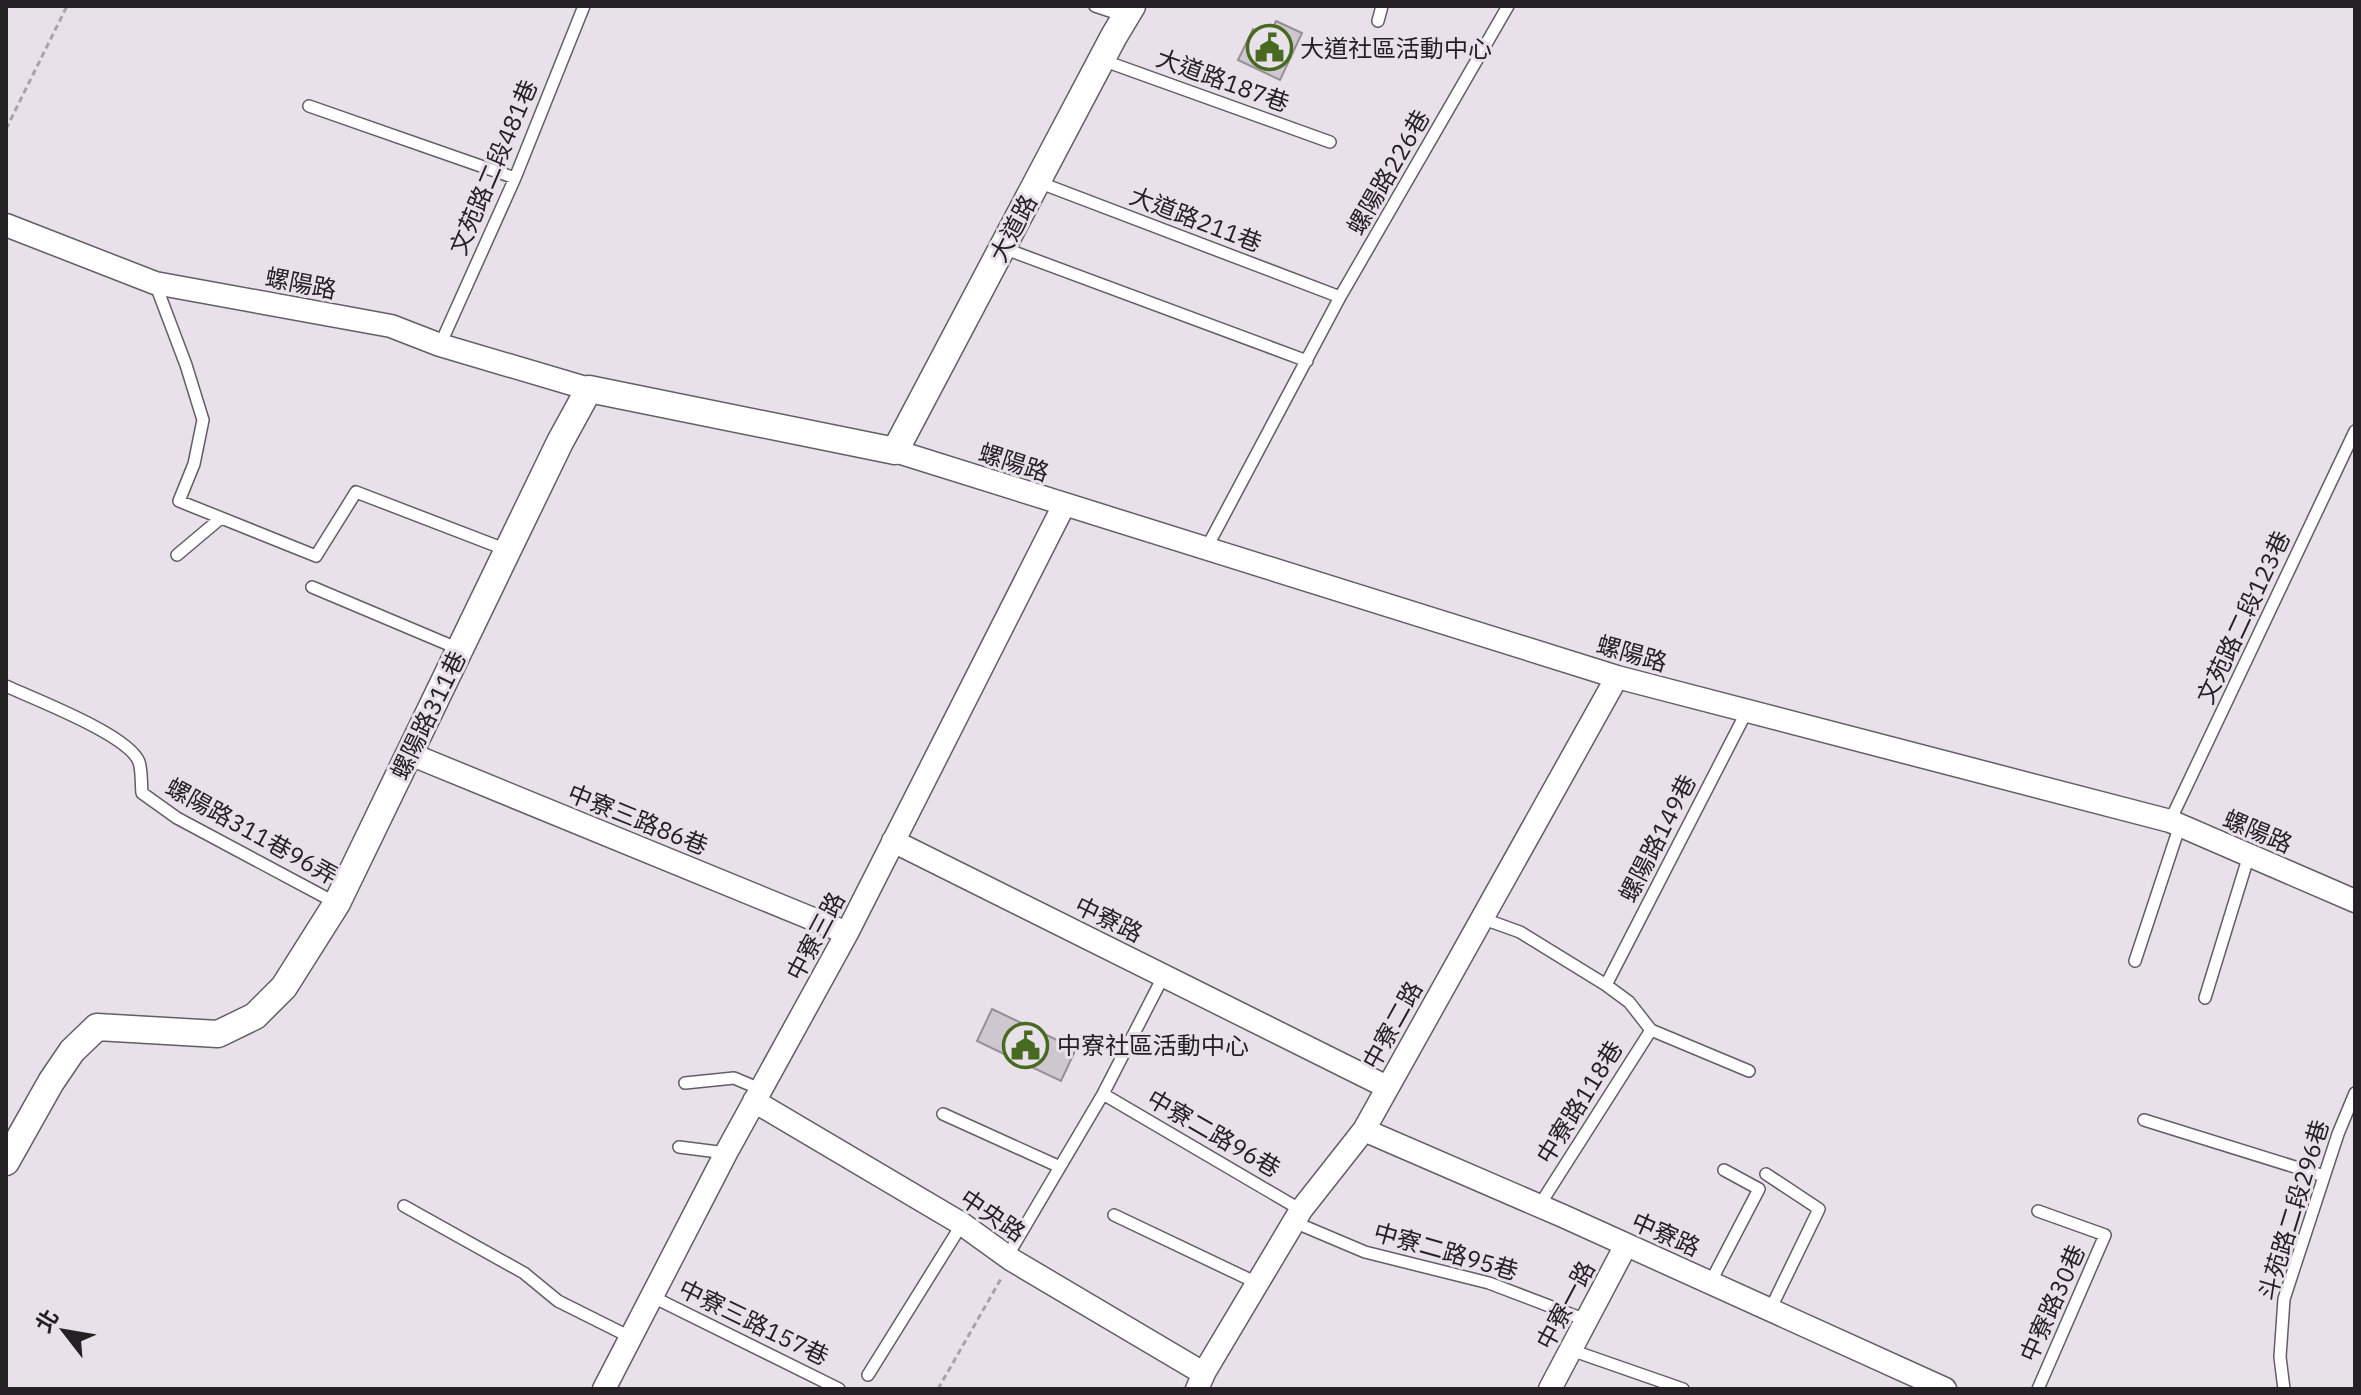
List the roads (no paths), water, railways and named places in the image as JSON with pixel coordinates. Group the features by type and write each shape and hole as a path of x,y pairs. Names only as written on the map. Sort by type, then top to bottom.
{"street":[{"name":"大道路","path":"895,451 1129,11"},
{"name":"螺陽路","path":"6,225 155,283 391,326 440,345 589,389"},
{"path":"589,389 895,451"},
{"name":"螺陽路311巷","path":"6,1162 51,1082 72,1051 97,1027 218,1034 255,1016 284,987 337,903 560,442 589,389"},
{"name":"螺陽路","path":"895,451 1617,677 2175,823 2355,901"},
{"name":"中寮三路","path":"604,1389 726,1153 847,933 1064,505"},
{"name":"中寮二路","path":"1200,1381 1298,1216 1364,1130 1617,677"},
{"name":"中寮三路86巷","path":"410,754 847,933"},
{"name":"中寮路","path":"893,841 1387,1087"},
{"name":"中央路","path":"757,1095 962,1224 1200,1381"},
{"name":"中寮路","path":"1364,1130 1945,1389"},
{"name":"中寮一路","path":"1550,1389 1626,1245"}],"lane":[{"name":"文苑路二段481巷","path":"440,345 515,178 584,6"},
{"path":"1095,6 1129,11"},
{"path":"1378,21 1382,6"},
{"name":"螺陽路226巷","path":"1206,549 1340,297 1508,6"},
{"name":"大道路187巷","path":"1101,60 1330,142"},
{"path":"309,106 515,178"},
{"name":"大道路211巷","path":"1037,181 1340,297"},
{"path":"1002,248 1307,361"},
{"path":"155,283 203,420 194,464 179,501 316,556 356,492 508,550"},
{"name":"文苑路二段123巷","path":"2135,961 2175,823 2355,431"},
{"path":"177,555 221,518"},
{"path":"312,587 460,649"},
{"name":"螺陽路311巷96弄","path":"6,686 82,720 129,748 139,762 142,793 177,818 337,903"},
{"name":"螺陽路149巷","path":"1606,985 1747,711"},
{"path":"2205,998 2249,855"},
{"path":"1481,918 1520,932 1606,985 1629,1002 1651,1030"},
{"path":"1010,1258 1103,1094 1164,975"},
{"name":"中寮路118巷","path":"1539,1206 1651,1030 1749,1071"},
{"path":"685,1083 734,1078 757,1095"},
{"name":"斗苑路二段296巷","path":"2284,1389 2280,1357 2284,1299 2355,1093"},
{"name":"中寮二路96巷","path":"1103,1094 1298,1216"},
{"path":"943,1114 1060,1167"},
{"path":"2144,1120 2324,1176"},
{"path":"679,1147 726,1153"},
{"path":"1710,1283 1759,1189 1724,1170"},
{"path":"1766,1174 1819,1209 1770,1310"},
{"path":"404,1206 524,1273 558,1301 630,1337"},
{"name":"中寮路30巷","path":"2038,1211 2105,1235 2038,1389"},
{"path":"1114,1215 1257,1283"},
{"name":"中寮二路95巷","path":"1298,1216 1365,1252 1489,1283 1586,1320"},
{"path":"868,1375 962,1224"},
{"name":"中寮三路157巷","path":"651,1296 839,1389"},
{"path":"1571,1350 1683,1389"}],"place":[{"name":"大道社區活動中心","path":"1269,48"},
{"name":"中寮社區活動中心","path":"1026,1045"}]}
